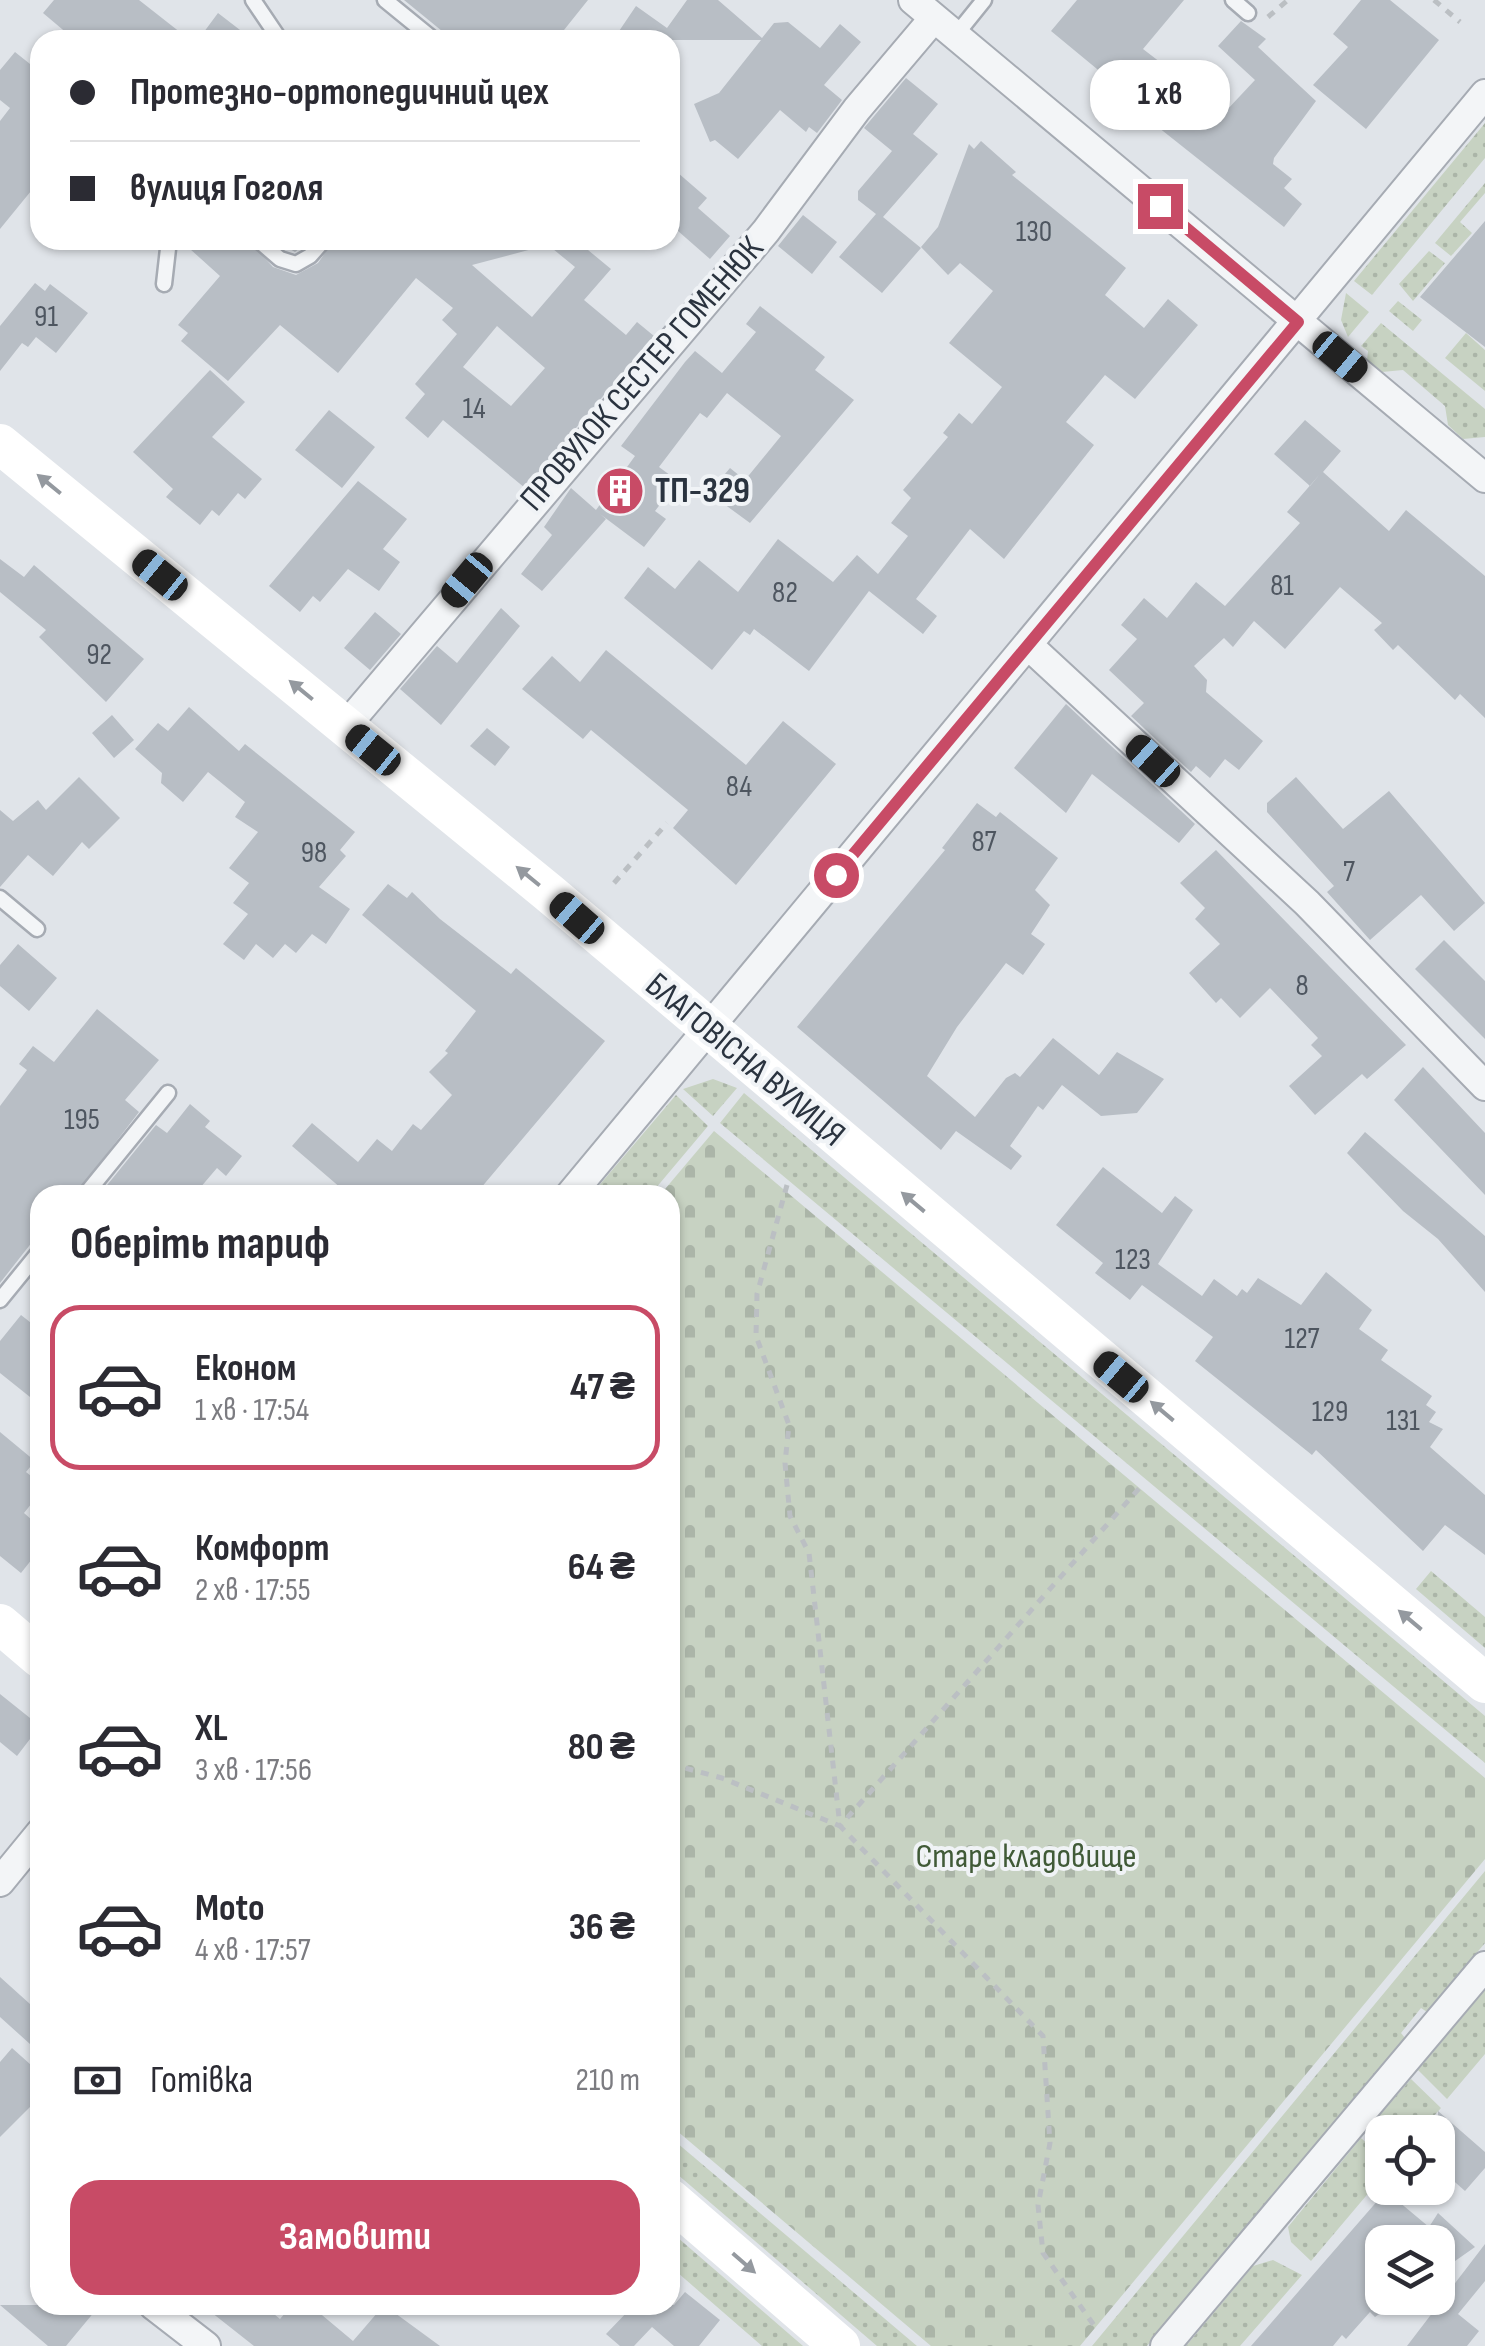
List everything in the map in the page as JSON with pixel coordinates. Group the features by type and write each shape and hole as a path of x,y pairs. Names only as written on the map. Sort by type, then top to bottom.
{"main road":[{"name":"БЛАГОВІСНА ВУЛИЦЯ","path":"0,444 709,1030 1485,1683"},
{"path":"0,1624 30,1650"},
{"path":"680,2209 840,2346"}],"street":[{"path":"934,18 1485,478"},
{"name":"ПРОВУЛОК СЕСТЕР ГОМЕНЮК","path":"345,727 766,231 858,109 934,18"},
{"path":"578,1185 1485,94"},
{"path":"1028,646 1306,903 1485,1086"},
{"path":"0,1882 30,1845"},
{"path":"1165,2346 1485,1966"},
{"path":"166,2315 206,2346"}],"lane":[{"path":"253,0 273,30"},
{"path":"385,0 422,30"},
{"path":"934,18 984,0"},
{"path":"1232,0 1248,14"},
{"path":"164,284 168,250"},
{"path":"270,250 280,259 296,264 312,250"},
{"path":"0,898 37,929"},
{"path":"93,1185 168,1093"},
{"path":"0,1300 30,1263"}],"path":[{"path":"1434,0 1460,22"},
{"path":"614,883 666,823"},
{"path":"787,1185 758,1294 756,1336 788,1425 785,1463 790,1516 809,1553 840,1826"},
{"path":"840,1826 1143,1484"},
{"path":"680,1767 722,1778 840,1826 1044,2036 1050,2143 1038,2205 1044,2253 1098,2331"}],"green space":[{"path":"1485,123 1485,158 1372,295 1354,281"},
{"path":"1485,183 1485,193 1460,222 1472,233 1451,256 1435,243"},
{"path":"1429,251 1445,263 1413,301 1399,284"},
{"path":"1346,293 1369,312 1348,337 1341,320"},
{"path":"1398,301 1422,320 1413,331 1389,311"},
{"path":"1381,323 1485,409 1485,437 1463,439 1448,425 1445,406 1403,370 1382,372 1367,360 1368,351 1361,346"},
{"path":"1466,333 1485,350 1485,391 1445,358"},
{"path":"713,1079 737,1088 713,1116 683,1089"},
{"path":"744,1093 1485,1716 1485,1763 720,1123"},
{"path":"676,1095 708,1126 658,1185 600,1185"},
{"name":"Старе кладовище","path":"714,1131 1485,1778 1485,1859 1080,2346 931,2346 680,2133 680,1185 668,1185"},
{"path":"1431,1571 1485,1617 1485,1648 1416,1589"},
{"path":"1485,1871 1485,1943 1427,2012 1421,2008 1401,2033 1405,2038 1147,2346 1092,2346"},
{"path":"1485,1990 1485,2054 1447,2099 1418,2070"},
{"path":"1411,2079 1441,2108 1435,2115 1380,2115"},
{"path":"1361,2138 1365,2142 1365,2197 1311,2261 1291,2242 1288,2227"},
{"path":"680,2145 917,2346 877,2346 680,2177"},
{"path":"680,2240 803,2346 762,2346 680,2275"},
{"path":"1273,2260 1302,2275 1240,2346 1186,2346 1253,2266"}],"building":[{"path":"54,0 139,0 177,30 63,30 43,13"},
{"path":"404,0 588,0 564,30 441,30"},
{"path":"687,0 718,0 762,38 774,23 788,22 820,48 840,24 861,42 824,85 842,100 817,133 809,127 806,132 780,110 738,159 715,140 710,142 694,104 719,93 761,40 680,40 680,30 620,30 636,6 667,28"},
{"path":"1077,0 1184,0 1143,49 1225,112 1255,80 1218,46 1241,21 1266,39 1258,47 1316,101 1274,158 1273,164 1292,179 1284,188 1302,204 1284,227 1139,112 1143,107 1051,31"},
{"path":"1361,0 1390,0 1439,40 1366,129 1313,85 1348,47 1333,34"},
{"path":"218,13 240,30 205,30"},
{"path":"15,52 30,64 30,192 0,229 0,121 10,108 0,100 0,70"},
{"path":"906,78 938,104 913,134 938,154 883,217 921,248 882,293 839,257 876,214 858,200 858,191 892,151 864,128"},
{"path":"981,141 1016,172 1012,175 1126,268 1105,295 1144,328 1168,299 1198,325 1135,399 1105,375 1066,422 1094,445 1004,559 970,529 916,599 937,616 923,634 869,591 809,671 754,629 750,635 744,631 712,670 624,598 648,567 675,589 699,560 738,592 778,539 833,582 857,555 878,574 908,536 891,523 911,498 903,490 948,437 943,433 959,413 972,424 1002,387 949,343 993,291 960,263 948,275 921,247 938,227 969,144 974,149"},
{"path":"680,175 707,198 698,208 730,236 710,259 680,233"},
{"path":"803,215 837,242 812,274 778,246"},
{"path":"1485,221 1485,347 1420,297"},
{"path":"191,250 257,250 273,267 296,275 318,263 327,250 528,250 472,265 532,317 575,267 554,250 588,250 611,269 584,300 626,335 637,322 654,336 525,488 443,420 428,438 405,418 425,394 415,384 457,334 442,320 453,308 416,278 338,373 280,325 228,381 181,341 188,333 178,325 220,276","holes":["497,326 545,368 511,406 463,367"]},
{"path":"35,283 45,291 50,284 88,313 56,353 36,337 28,347 22,343 0,371 0,326"},
{"path":"760,306 825,357 815,370 854,400 750,523 709,493 730,468 745,480 781,436 727,393 707,418 700,413 659,467 678,481 655,511 666,519 644,547 600,514 606,519 542,591 521,574 552,535 544,527 571,488 596,510 635,456 621,446 685,362 695,351 722,373 756,332 746,324"},
{"path":"210,370 245,402 212,437 262,479 245,499 238,493 219,516 212,510 200,525 166,497 173,489 133,452"},
{"path":"329,410 375,447 342,488 295,450"},
{"path":"1305,420 1341,451 1323,472 1389,531 1406,510 1485,576 1485,718 1460,694 1455,700 1398,645 1393,650 1374,630 1382,623 1340,587 1285,649 1254,621 1233,647 1224,638 1194,666 1207,680 1206,692 1263,741 1239,770 1225,759 1210,778 1196,766 1191,772 1131,716 1144,703 1109,670 1137,639 1121,625 1144,598 1167,618 1196,582 1225,606 1300,523 1287,512 1310,486 1274,454"},
{"path":"358,481 407,519 383,549 400,562 379,591 348,569 320,602 313,596 300,612 269,586"},
{"path":"0,559 24,577 34,565 144,659 106,702 39,637 46,630 0,592"},
{"path":"501,608 520,626 441,725 400,689 437,646 457,663"},
{"path":"375,612 401,634 370,670 344,648"},
{"path":"606,650 746,765 783,721 836,764 736,885 673,828 688,810 591,730 583,739 522,689 552,656 580,682"},
{"path":"1066,704 1195,824 1179,843 1092,774 1066,813 1014,768"},
{"path":"189,707 239,751 245,744 355,832 340,850 346,856 319,887 350,909 326,944 312,934 296,953 285,944 273,958 256,944 244,960 223,944 248,914 233,903 249,883 229,868 258,832 235,817 245,802 208,772 183,802 161,783 162,773 135,749 158,723 168,731"},
{"path":"112,715 134,740 114,758 92,733"},
{"path":"487,728 510,747 495,766 470,746"},
{"path":"79,777 120,818 89,849 82,842 53,876 28,855 0,887 0,810 13,821 38,800 46,810"},
{"path":"1296,777 1343,829 1389,791 1485,903 1454,931 1421,895 1370,940 1327,892 1334,886 1267,812 1267,803"},
{"path":"977,803 996,817 1000,812 1058,858 1035,890 1050,905 1031,934 1045,944 1023,975 1006,963 957,1027 927,1076 975,1117 1006,1078 1015,1073 1020,1077 1053,1038 1099,1075 1117,1052 1164,1079 1137,1113 1101,1116 1062,1085 1043,1110 1038,1106 1010,1146 1022,1156 1011,1170 956,1131 941,1150 797,1027 945,850 942,848"},
{"path":"1216,850 1406,1045 1367,1079 1362,1074 1315,1115 1289,1086 1322,1056 1311,1045 1318,1038 1270,988 1240,1018 1221,998 1216,1003 1189,973 1220,944 1195,919 1205,908 1180,883"},
{"path":"388,884 407,898 412,892 511,974 516,968 605,1041 483,1185 337,1185 292,1146 312,1123 358,1162 377,1139 392,1151 413,1124 421,1130 452,1095 429,1072 448,1053 445,1051 476,1011 362,915"},
{"path":"1444,940 1485,981 1485,1039 1415,969"},
{"path":"18,944 57,978 29,1011 0,986 0,965"},
{"path":"97,1009 159,1060 125,1100 139,1112 83,1185 30,1185 30,1245 0,1283 0,1106 27,1070 19,1064 33,1046 54,1062"},
{"path":"1423,1067 1485,1133 1485,1195 1394,1100"},
{"path":"190,1104 210,1121 205,1127 242,1156 226,1176 217,1168 203,1185 107,1185 156,1125 167,1133"},
{"path":"1365,1132 1485,1236 1485,1292 1438,1239 1403,1211 1347,1153"},
{"path":"1103,1167 1162,1213 1175,1196 1193,1210 1158,1264 1202,1296 1214,1279 1237,1296 1242,1289 1247,1293 1258,1278 1301,1305 1326,1272 1372,1310 1359,1329 1388,1350 1381,1360 1432,1396 1426,1405 1436,1412 1429,1422 1443,1429 1430,1447 1485,1495 1485,1555 1445,1525 1423,1551 1316,1450 1312,1455 1195,1361 1213,1337 1142,1285 1130,1300 1095,1273 1103,1263 1056,1225"},
{"path":"21,1315 30,1322 30,1397 0,1373 0,1341"},
{"path":"0,1432 30,1457 26,1472 30,1475 30,1506 24,1513 30,1518 30,1562 21,1573 0,1556"},
{"path":"0,1694 30,1718 30,1739 17,1756 0,1742"},
{"path":"0,1977 30,2004 30,2044 0,2017"},
{"path":"12,2048 30,2064 30,2107 0,2137 0,2062"},
{"path":"1455,2126 1485,2152 1485,2168 1465,2191 1455,2182"},
{"path":"1374,2205 1403,2205 1427,2225 1365,2225 1367,2315 1346,2339 1342,2335 1333,2346 1251,2346"},
{"path":"1438,2213 1451,2225 1430,2225"},
{"path":"1455,2229 1475,2247 1455,2261"},
{"path":"1485,2244 1485,2281 1458,2314 1479,2331 1467,2346 1407,2346 1431,2315 1455,2315 1455,2283"},
{"path":"685,2292 720,2320 699,2346 674,2346 652,2327 634,2346 620,2346 606,2334 624,2315 680,2315 680,2298"},
{"path":"0,2305 30,2305 30,2315 92,2315 66,2346 48,2346"},
{"path":"215,2315 275,2315 280,2319 283,2315 322,2315 353,2341 375,2315 398,2315 440,2346 254,2346"}],"place":[{"name":"ТП-329","path":"620,491"}],"route":[{"path":"836,875 1298,322 1160,206"}]}
